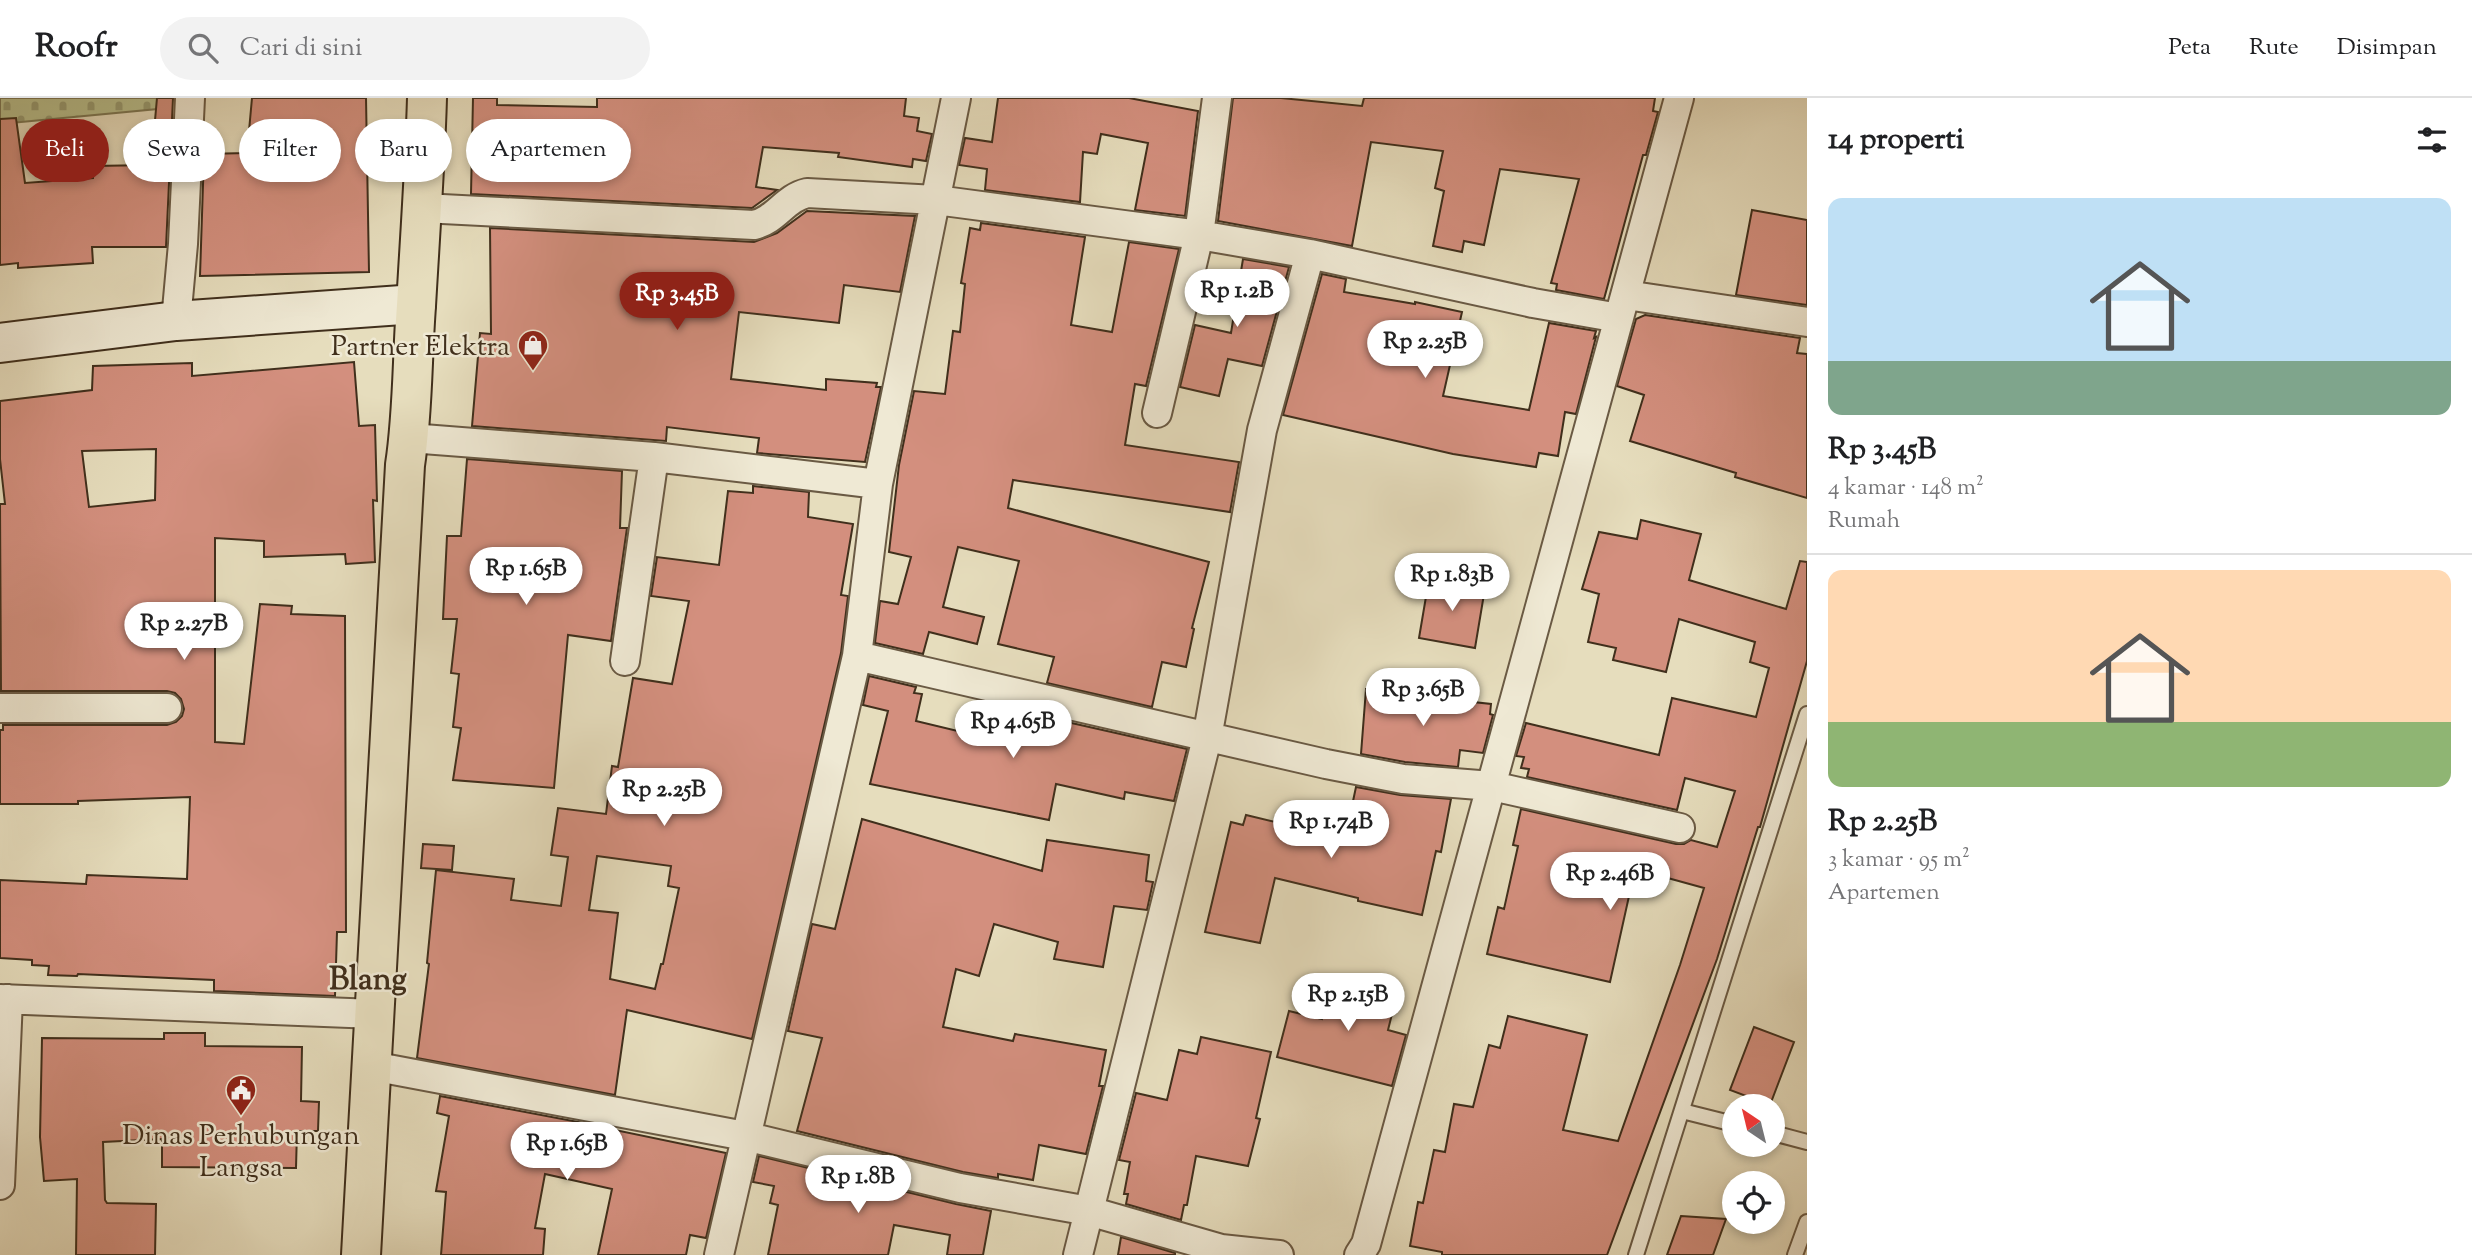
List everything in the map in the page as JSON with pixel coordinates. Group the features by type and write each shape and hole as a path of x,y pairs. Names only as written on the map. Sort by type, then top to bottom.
{"highway":[{"path":"361,1255 405,479 410,438 427,98"}],"main road":[{"path":"0,343 176,321 416,304"}],"street":[{"path":"176,321 183,244 190,98"},
{"path":"719,1255 857,656 878,484 956,98"},
{"path":"1157,413 1199,235 1217,98"},
{"path":"1359,1255 1365,1248 1370,1230 1679,98"},
{"path":"423,208 754,225 765,222 796,195 807,193 936,200 1199,235 1310,254 1533,303 1622,307 1807,322"},
{"path":"1078,1255 1207,738 1262,430 1310,254"},
{"path":"410,438 654,457 878,484"},
{"path":"625,661 654,457"},
{"path":"857,656 1207,738 1403,779 1492,786 1680,828"},
{"path":"0,708 167,708"},
{"path":"0,1185 4,999 375,1014"},
{"path":"372,1066 745,1136 960,1188 1089,1211 1221,1249 1279,1255"}],"lane":[{"path":"1636,1255 1807,714"},
{"path":"1682,1111 1722,1121"},
{"path":"1785,1136 1807,1142"},
{"path":"1795,1255 1807,1222"}],"green space":[{"path":"0,98 169,98 168,108 52,119 21,119 21,122 0,124"}],"building":[{"path":"157,98 173,98 172,119 155,119"},
{"path":"252,98 366,98 366,119 355,119 355,182 367,182 369,272 200,276 203,182 225,182 225,154 239,153 239,182 341,182 341,119 250,119"},
{"path":"473,98 497,98 497,105 597,107 597,98 906,98 904,116 919,118 917,131 932,134 926,161 913,159 912,167 838,157 839,153 763,147 756,187 777,190 752,208 471,194 471,182 631,182 631,119 473,119"},
{"path":"998,98 1129,98 1198,111 1185,216 1135,210 1148,143 1101,134 1097,154 1083,152 1080,202 985,190 987,169 959,165 965,138 992,142"},
{"path":"1233,98 1281,98 1362,106 1364,98 1655,98 1653,111 1658,112 1646,155 1643,155 1604,299 1556,290 1557,284 1551,283 1579,179 1500,169 1484,245 1464,241 1462,252 1433,246 1444,191 1435,188 1443,151 1371,142 1352,246 1218,221"},
{"path":"16,118 21,154 21,182 109,182 109,166 123,165 123,182 169,182 166,247 92,247 93,263 18,268 18,263 0,265 0,119"},
{"path":"1752,210 1807,220 1807,305 1736,295"},
{"path":"807,211 915,216 900,292 844,285 839,323 739,312 731,379 826,390 826,379 877,383 876,387 881,387 865,462 757,453 759,438 667,427 666,441 472,426 480,333 491,334 490,228 754,242 777,233"},
{"path":"981,223 1085,237 1071,325 1112,332 1129,242 1179,249 1146,386 1135,384 1125,445 1239,462 1230,512 1013,480 1008,508 1209,562 1192,628 1194,629 1186,667 1162,662 1152,707 1047,683 1054,657 998,644 1019,561 958,547 943,607 984,617 977,644 929,632 923,654 875,643 880,601 898,604 911,557 889,552 899,465 914,391 945,394 953,331 960,332 965,284 961,283 970,228 980,230"},
{"path":"1243,259 1289,267 1262,366 1228,359 1219,396 1180,387 1195,325 1231,333"},
{"path":"1322,274 1346,279 1344,292 1462,312 1443,396 1529,410 1549,323 1596,331 1576,414 1565,412 1558,456 1539,453 1536,467 1453,454 1283,415"},
{"path":"1645,315 1800,338 1797,353 1807,354 1807,498 1630,441 1644,395 1617,386 1636,319"},
{"path":"354,362 359,426 375,425 375,562 346,564 345,554 264,557 264,541 215,538 215,742 244,744 260,604 292,606 291,614 345,616 346,932 337,932 335,996 214,991 214,980 48,975 49,966 32,965 32,960 0,958 0,880 86,884 87,875 187,879 190,797 78,801 78,804 0,804 0,730 3,730 3,725 167,725 176,722 184,709 181,699 175,693 167,691 1,691 0,504 5,504 0,459 0,401 92,390 93,366 192,363 192,376","holes":["156,449 155,500 89,507 82,451"]},
{"path":"467,459 622,471 620,528 627,528 611,641 568,635 554,788 453,780 461,728 453,727 459,674 451,673 457,619 443,619 447,536 461,536"},
{"path":"753,486 809,492 808,517 853,524 841,595 848,596 841,653 752,1039 627,1010 615,1095 417,1058 429,964 436,870 514,879 511,900 561,906 568,857 551,855 558,808 606,814 612,766 618,767 633,678 672,684 689,601 651,596 657,557 719,565 728,491 753,493","holes":["597,856 671,866 668,886 679,888 655,989 610,979 618,913 589,910"]},
{"path":"1641,520 1701,534 1689,580 1786,609 1800,561 1807,562 1807,661 1760,827 1717,959 1607,1255 1442,1255 1442,1252 1410,1246 1418,1202 1423,1203 1434,1150 1445,1152 1454,1104 1473,1107 1489,1045 1500,1048 1508,1016 1587,1035 1563,1130 1618,1141 1680,965 1704,888 1635,869 1610,982 1487,954 1498,907 1504,909 1518,846 1513,845 1521,809 1676,844 1691,840 1717,847 1735,791 1685,778 1677,810 1527,777 1529,769 1521,768 1524,757 1516,756 1526,723 1659,755 1672,698 1756,717 1769,668 1750,662 1755,642 1679,619 1666,672 1613,660 1616,648 1588,642 1599,594 1582,589 1599,532 1637,539"},
{"path":"1429,579 1485,588 1475,648 1419,638"},
{"path":"869,676 916,687 914,693 922,694 916,721 1020,746 1027,713 1187,749 1174,801 1125,792 1124,799 1056,784 1049,820 870,784 888,711 863,705"},
{"path":"1366,689 1418,693 1417,696 1491,704 1490,714 1493,715 1483,753 1460,750 1458,767 1361,754"},
{"path":"1356,787 1400,795 1451,799 1441,852 1436,851 1422,915 1275,878 1260,943 1205,932 1231,822 1243,825 1246,815 1345,839"},
{"path":"862,819 1042,871 1047,840 1149,855 1146,881 1153,882 1147,910 1114,906 1103,967 1054,959 1058,942 994,924 979,976 956,969 943,1027 1013,1041 1015,1034 1106,1050 1099,1086 1103,1086 1086,1154 1039,1145 1033,1180 998,1174 998,1178 963,1172 797,1131 822,1038 788,1031 812,924 835,929"},
{"path":"423,844 454,846 452,870 421,868"},
{"path":"1333,975 1398,990 1388,1030 1406,1035 1392,1086 1277,1057 1289,1011 1322,1019"},
{"path":"1754,1027 1794,1042 1774,1094 1741,1094 1730,1090"},
{"path":"164,1033 205,1033 205,1046 302,1047 301,1101 319,1102 318,1131 297,1131 296,1168 162,1167 162,1139 103,1142 105,1200 107,1203 156,1204 155,1255 76,1255 77,1179 44,1181 40,1137 42,1038 164,1039"},
{"path":"1201,1037 1271,1052 1256,1118 1260,1119 1248,1166 1196,1156 1187,1205 1184,1205 1181,1220 1126,1204 1128,1194 1124,1194 1130,1162 1119,1160 1136,1093 1167,1100 1179,1050 1197,1054"},
{"path":"440,1096 726,1153 706,1238 690,1235 686,1255 598,1255 612,1189 545,1174 535,1228 545,1229 543,1255 441,1255 446,1192 436,1191 449,1116 437,1113"},
{"path":"759,1156 991,1211 983,1255 947,1255 950,1235 894,1225 888,1255 768,1255 778,1205 770,1203 774,1186 753,1182"},
{"path":"1681,1216 1722,1219 1722,1230 1713,1255 1667,1255"},
{"path":"1121,1237 1175,1253 1175,1255 1118,1255"}],"place":[{"name":"Partner Elektra","path":"533,372"},
{"name":"Dinas Perhubungan Langsa","path":"241,1117"}],"district":[{"name":"Blang","path":"368,978"}]}
